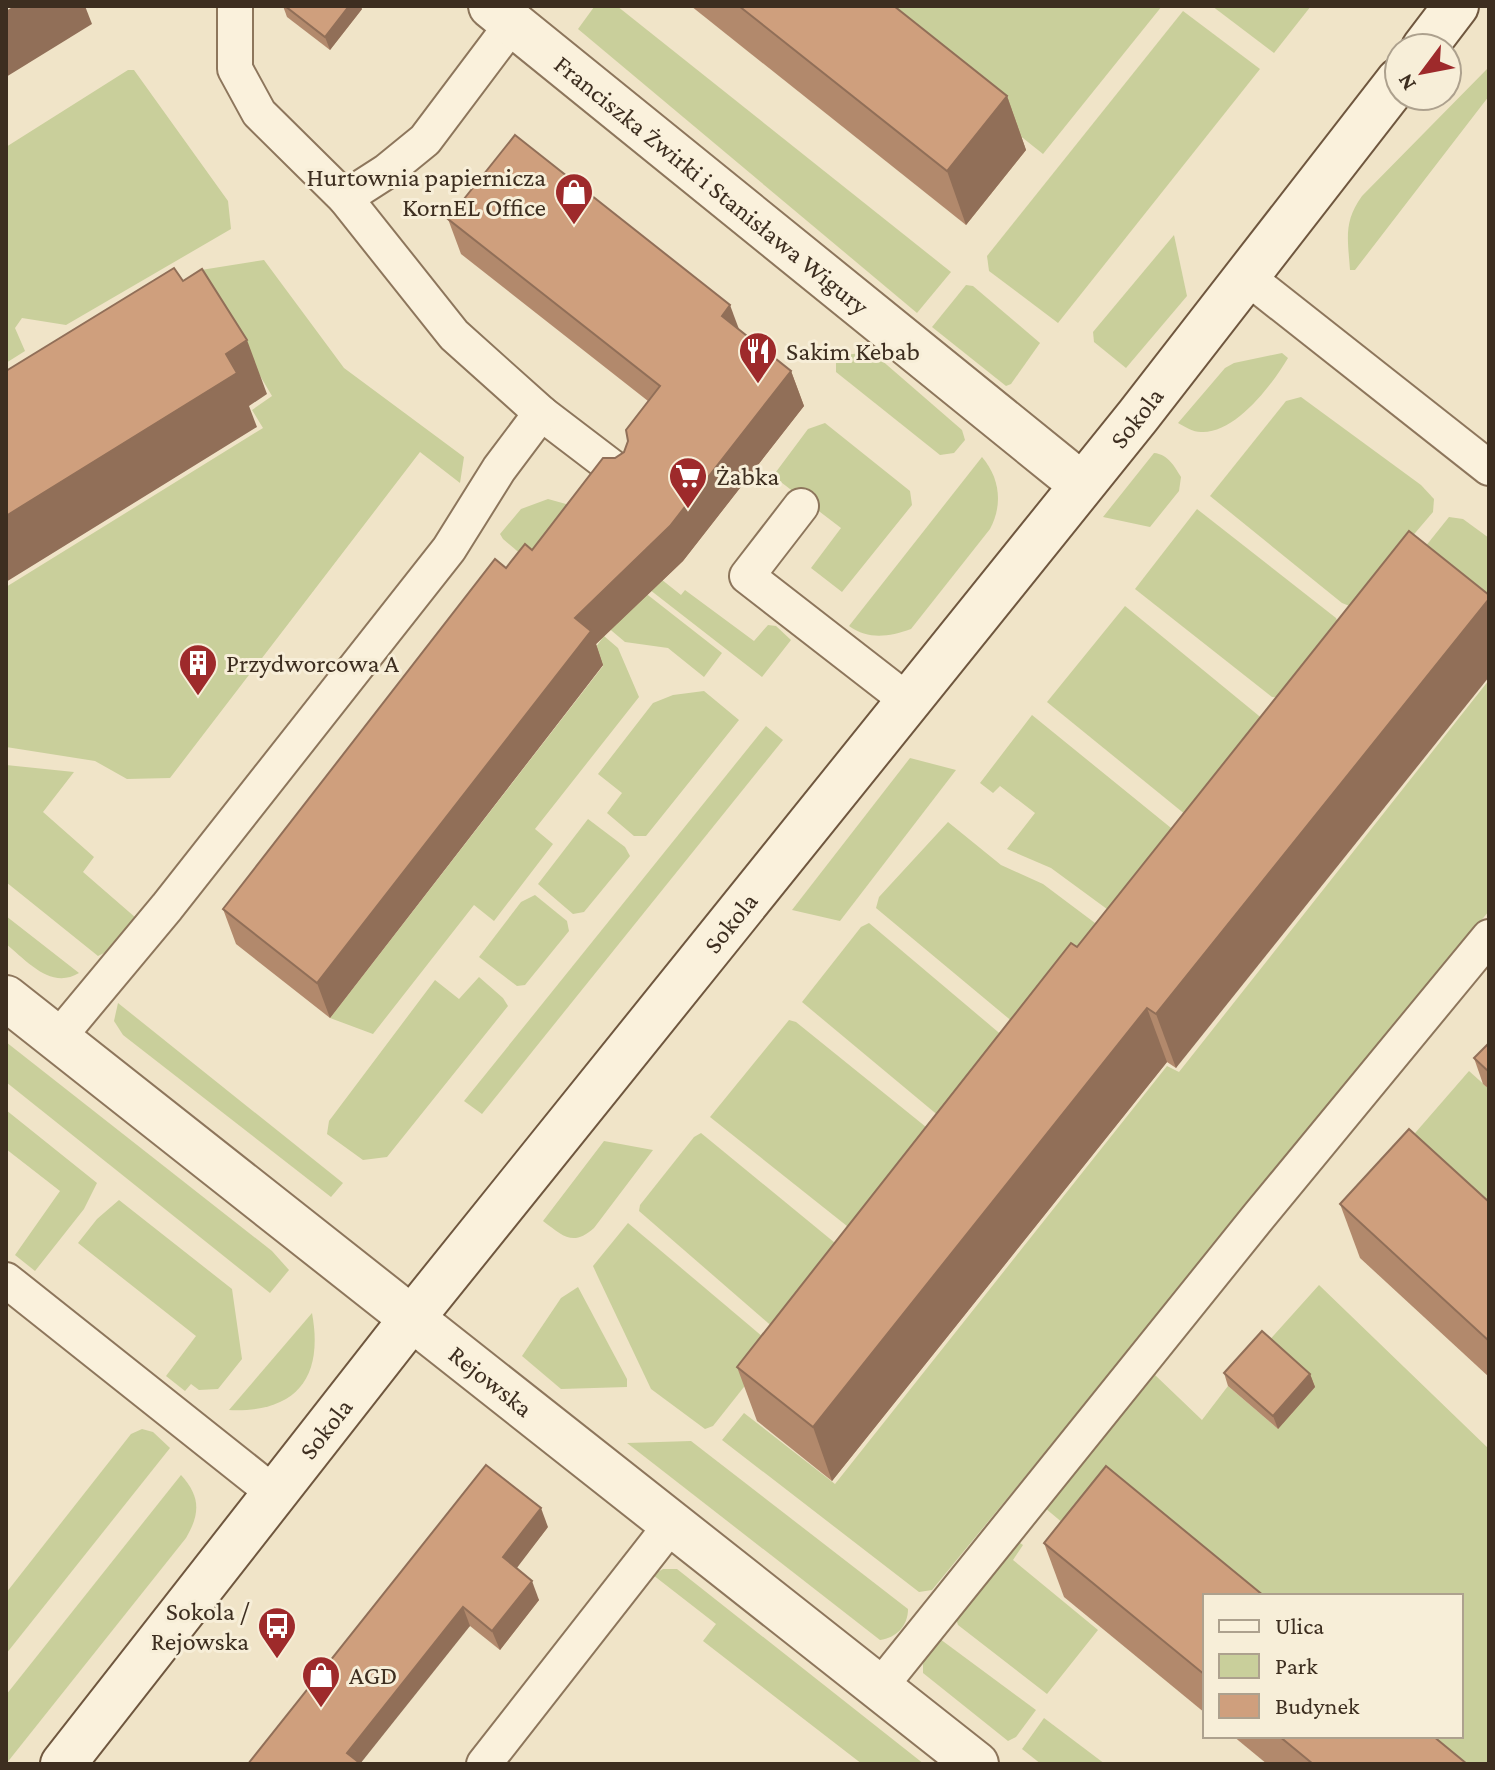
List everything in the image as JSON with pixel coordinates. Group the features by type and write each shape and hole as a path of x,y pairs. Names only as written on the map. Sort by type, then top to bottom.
{"street":[{"path":"1436,32 1456,6"},
{"name":"Franciszka Żwirki i Stanisława Wigury","path":"502,15 1081,484"},
{"name":"Sokola","path":"63,1764 413,1317 1247,277 1383,101"},
{"name":"Rejowska","path":"6,998 976,1764"}],"lane":[{"path":"235,6 235,69 259,113 345,198 454,335 541,413 621,474"},
{"path":"345,198 387,171 425,140 502,15"},
{"path":"1247,277 1489,468"},
{"path":"57,1039 167,907 449,549 499,469 541,413"},
{"path":"801,506 747,576 908,701"},
{"path":"879,1688 1259,1216 1489,937"},
{"path":"6,1280 274,1493"},
{"path":"484,1764 671,1525"}],"green space":[{"path":"617,6 951,272 917,313 578,29 594,7"},
{"path":"858,6 1162,6 1043,154"},
{"path":"1212,6 1311,6 1274,53"},
{"path":"1183,11 1260,69 1058,323 989,271 987,256"},
{"path":"1489,67 1489,96 1355,270 1350,270 1349,223 1356,205 1445,112 1463,112 1463,93"},
{"path":"128,70 134,70 228,201 231,229 66,325 22,318 15,328 25,351 6,363 6,147"},
{"path":"1174,235 1187,296 1126,368 1094,342 1093,332"},
{"path":"264,260 344,368 464,457 460,483 420,452 170,778 127,779 95,761 6,747 6,587 263,428 252,410 272,396 226,318 146,303 201,270"},
{"path":"966,285 973,286 1040,343 1011,384 1006,386 932,327"},
{"path":"872,352 962,430 965,440 954,453 940,455 836,372 836,361 843,355"},
{"path":"1282,353 1288,358 1239,417 1214,431 1192,430 1178,423 1225,368 1234,363"},
{"path":"1301,397 1421,485 1434,499 1433,512 1352,607 1342,603 1210,496 1286,401"},
{"path":"825,423 910,491 912,505 842,592 811,568 841,528 773,476 808,429"},
{"path":"1154,453 1167,458 1176,469 1181,477 1179,491 1150,527 1103,517"},
{"path":"982,457 993,474 998,492 997,511 990,529 911,629 879,636 864,634 849,626"},
{"path":"548,499 566,504 577,513 575,538 722,653 704,677 668,648 625,642 503,539 500,534 521,509"},
{"path":"1197,509 1336,618 1340,627 1284,698 1272,697 1135,589"},
{"path":"1449,517 1463,519 1489,538 1489,630 1369,617"},
{"path":"592,524 681,595 685,590 754,641 768,625 776,626 791,640 762,677 582,537"},
{"path":"1125,606 1264,720 1186,815 1047,702"},
{"path":"604,636 618,648 639,697 535,829 553,844 494,921 474,905 373,1034 330,1018 603,666 590,655"},
{"path":"1489,680 1489,911 932,1590 919,1592 722,1440 744,1413 835,1484 1167,1066 1179,1072"},
{"path":"704,691 739,720 646,836 634,836 607,813 622,793 598,774 653,703 673,695"},
{"path":"1032,715 1176,832 1111,912 1051,868 1007,849 1035,813 1000,786 993,793 980,783"},
{"path":"766,726 783,740 482,1114 464,1101"},
{"path":"910,758 956,770 840,921 792,910"},
{"path":"6,765 74,772 43,812 94,857 83,872 136,918 104,953 98,956 6,882"},
{"path":"588,819 625,847 630,856 584,912 573,914 538,884"},
{"path":"948,822 1001,865 1043,884 1095,923 1099,931 1020,1028 876,908 879,897"},
{"path":"535,895 567,921 569,931 525,985 517,986 479,957 521,902"},
{"path":"6,916 79,973 59,978 31,965 6,944"},
{"path":"869,923 1004,1037 946,1122 802,1002 861,927"},
{"path":"479,977 508,1006 387,1157 363,1160 327,1134 329,1121 435,980 459,999"},
{"path":"118,1003 343,1183 331,1197 123,1035 114,1021"},
{"path":"789,1020 796,1022 926,1127 934,1139 857,1234 710,1117"},
{"path":"6,1042 272,1251 289,1270 270,1293 6,1082"},
{"path":"1469,1071 1489,1089 1489,1232 1396,1155"},
{"path":"6,1110 97,1183 84,1209 35,1271 15,1255 60,1191 6,1149"},
{"path":"701,1133 846,1252 775,1329 639,1211 640,1205 694,1137"},
{"path":"604,1141 653,1150 594,1228 580,1237 568,1237 543,1221"},
{"path":"119,1200 232,1289 242,1359 218,1389 199,1390 191,1384 185,1391 166,1376 196,1336 78,1243 97,1219"},
{"path":"628,1223 763,1337 771,1353 713,1426 705,1429 651,1389 593,1266"},
{"path":"1319,1285 1489,1449 1489,1764 1430,1764 1398,1738 1463,1738 1463,1594 1220,1594 1095,1550 1045,1508 1155,1375 1202,1420 1228,1386 1278,1429 1266,1344"},
{"path":"578,1287 627,1379 627,1387 561,1389 522,1356 561,1298"},
{"path":"312,1313 314,1356 309,1373 300,1387 288,1398 272,1405 229,1410"},
{"path":"142,1429 153,1432 170,1448 6,1654 6,1593 131,1434"},
{"path":"691,1441 908,1609 906,1621 900,1630 880,1640 627,1443"},
{"path":"181,1475 192,1491 196,1506 194,1521 186,1538 6,1764 6,1695"},
{"path":"1017,1541 1023,1545 1013,1560 1098,1630 1047,1694 958,1625 956,1619"},
{"path":"663,1569 677,1569 924,1764 862,1764 703,1641 716,1624 653,1575"},
{"path":"940,1639 1036,1710 1016,1737 1008,1741 923,1673 931,1643"},
{"path":"1044,1718 1105,1764 1041,1764 1022,1749"}],"building":[{"path":"285,6 349,6 325,37"},
{"path":"739,6 894,6 1007,96 947,171"},
{"path":"515,135 730,305 722,316 791,371 670,526 575,618 591,631 317,983 223,909 495,559 506,568 525,544 532,550 603,458 615,458 624,452 628,441 626,430 660,386 448,219"},
{"path":"174,268 183,281 202,269 247,340 226,354 237,373 6,516 6,371"},
{"path":"1409,531 1489,595 1489,599 1156,1014 1147,1008 813,1427 737,1367 1071,943 1077,947"},
{"path":"1489,1043 1489,1072 1474,1058"},
{"path":"1409,1129 1489,1202 1489,1341 1340,1204"},
{"path":"1262,1331 1310,1374 1273,1416 1224,1373"},
{"path":"486,1465 541,1508 503,1557 532,1581 492,1631 463,1607 347,1753 361,1764 248,1764"},
{"path":"1106,1466 1262,1594 1203,1594 1203,1673 1044,1543"},
{"path":"1281,1738 1435,1738 1467,1764 1313,1764"}],"place":[{"name":"Hurtownia papiernicza KornEL Office","path":"574,226"},
{"name":"Sakim Kebab","path":"758,385"},
{"name":"Żabka","path":"688,510"},
{"name":"Przydworcowa A","path":"198,697"},
{"name":"Sokola / Rejowska","path":"277,1660"},
{"name":"AGD","path":"321,1709"}]}
